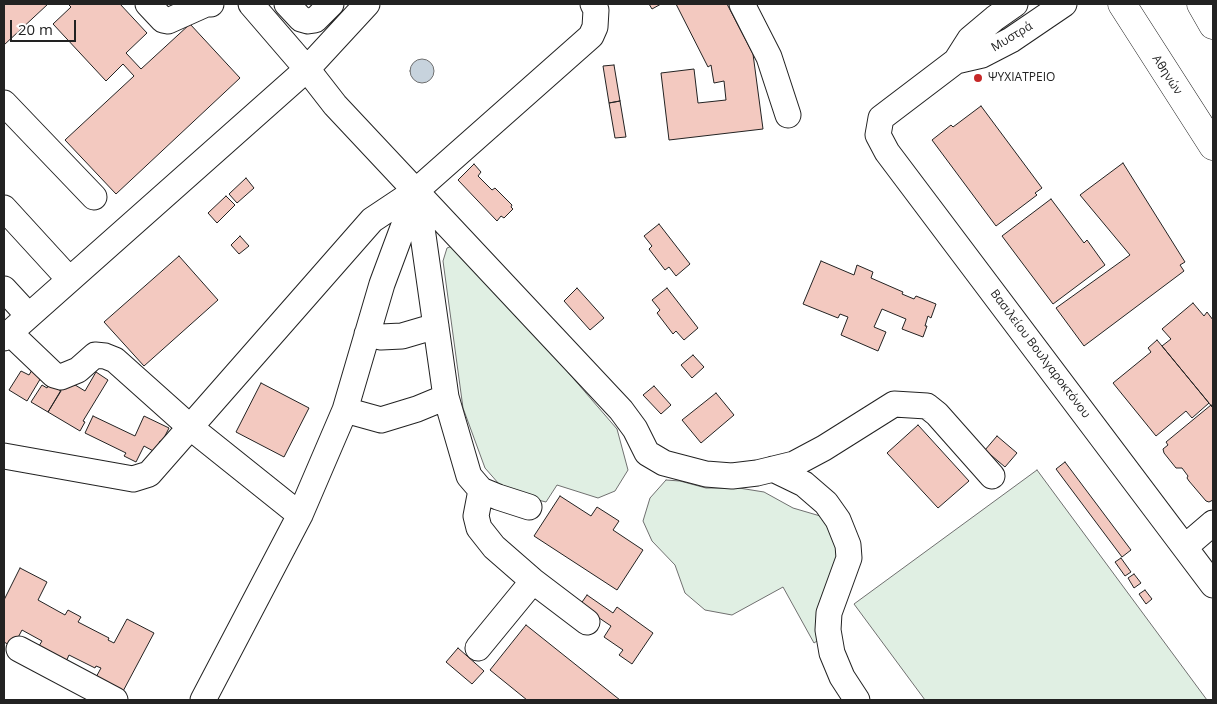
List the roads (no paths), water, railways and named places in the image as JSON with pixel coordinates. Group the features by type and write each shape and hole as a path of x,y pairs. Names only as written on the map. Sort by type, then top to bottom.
{"highway":[{"name":"Αθηνών","path":"1122,4 1213,146"},
{"path":"1201,4 1213,25"}],"street":[{"path":"148,4 163,20 168,21 182,17 206,4 211,4"},
{"path":"251,4 335,105 417,190 621,410 635,429 647,453 664,463 706,474 732,476 757,473 794,464 824,448 894,404 926,406 937,414 992,476"},
{"path":"287,4 301,19 308,21 315,20 331,4"},
{"path":"300,515 190,427 115,360 95,355 78,370 61,377 54,375 7,335 307,69 367,4"},
{"path":"4,456 133,479 149,474 372,220 417,190 591,36 595,27 596,10 593,4"},
{"path":"742,4 769,57 788,115"},
{"name":"Μυστρά","path":"881,118 956,60 970,39 1015,4"},
{"name":"Μυστρά","path":"956,60 982,55 1011,40 1064,4"},
{"path":"4,103 94,197"},
{"name":"Βασιλείου Βουλγαροκτόνου","path":"881,118 878,135 887,152 1213,586"},
{"path":"417,190 446,397 470,476 481,490 529,507"},
{"path":"203,700 300,515 345,410 382,284 417,190"},
{"path":"4,208 69,279"},
{"path":"4,288 28,315"},
{"path":"367,334 381,337 402,336 436,326"},
{"path":"345,410 381,420 417,409 446,397"},
{"path":"773,469 804,484 826,503 838,520 848,545 850,558 829,613 828,630 832,653 842,677 857,700"},
{"path":"481,490 476,516 479,528 494,547 533,581 587,622"},
{"path":"1185,548 1213,523"},
{"path":"478,648 533,581"},
{"path":"19,649 115,700"}],"place":[{"name":"ΨΥΧΙΑΤΡΕΙΟ","path":"978,78"}]}
